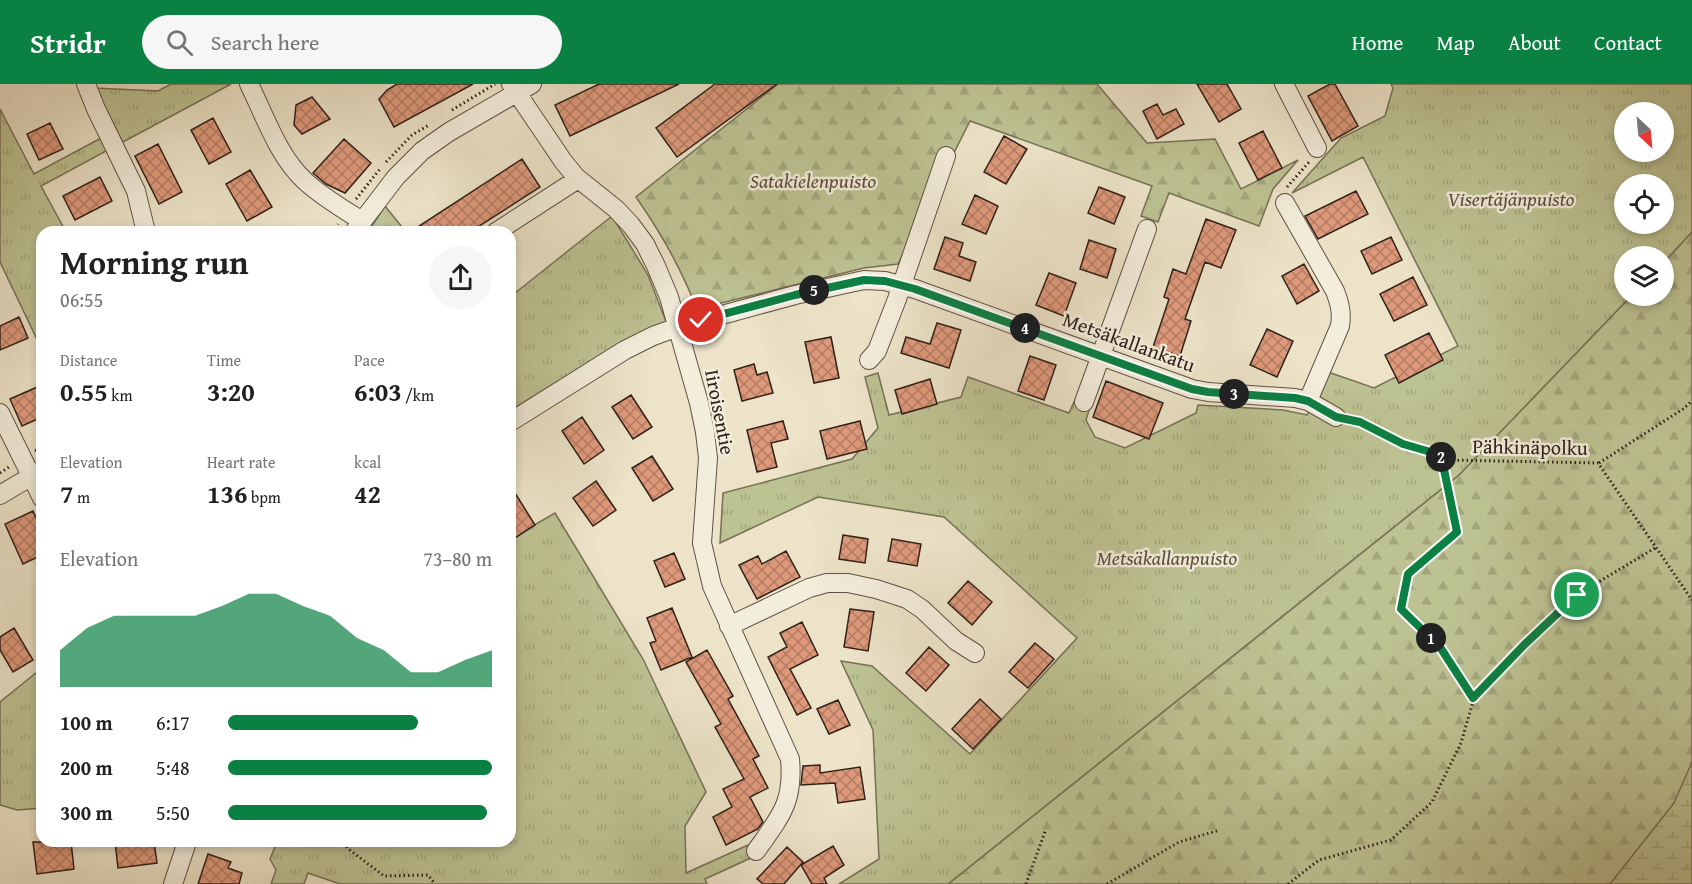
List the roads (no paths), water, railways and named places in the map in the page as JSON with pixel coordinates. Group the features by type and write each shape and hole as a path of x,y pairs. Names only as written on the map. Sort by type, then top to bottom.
{"street":[{"path":"86,84 136,191 145,226"},
{"path":"249,84 292,166 305,182 357,226"},
{"path":"1284,84 1317,148"},
{"path":"359,226 396,177 422,151 519,87"},
{"name":"Iiroisentie","path":"519,87 563,161 578,179 616,209 645,244 669,297 699,403 708,458 702,543 712,586 790,759 792,779 789,795 782,813 756,851"},
{"path":"869,360 877,351 902,285 946,156"},
{"path":"505,226 578,179"},
{"path":"1285,203 1335,291 1342,315 1340,326 1308,401"},
{"path":"1084,402 1147,229"},
{"name":"Metsäkallankatu","path":"516,418 625,350 653,336 678,327 864,280 902,285 1192,389 1295,398 1308,401 1336,417"},
{"path":"0,413 36,471"},
{"path":"0,495 36,474"},
{"path":"729,626 809,588 848,583 907,599 922,609 956,641 975,653"},
{"path":"173,884 185,847"}],"park label":[{"name":"Satakielenpuisto","path":"813,181"},
{"name":"Visertäjänpuisto","path":"1511,199"},
{"name":"Metsäkallanpuisto","path":"1167,558"}]}
